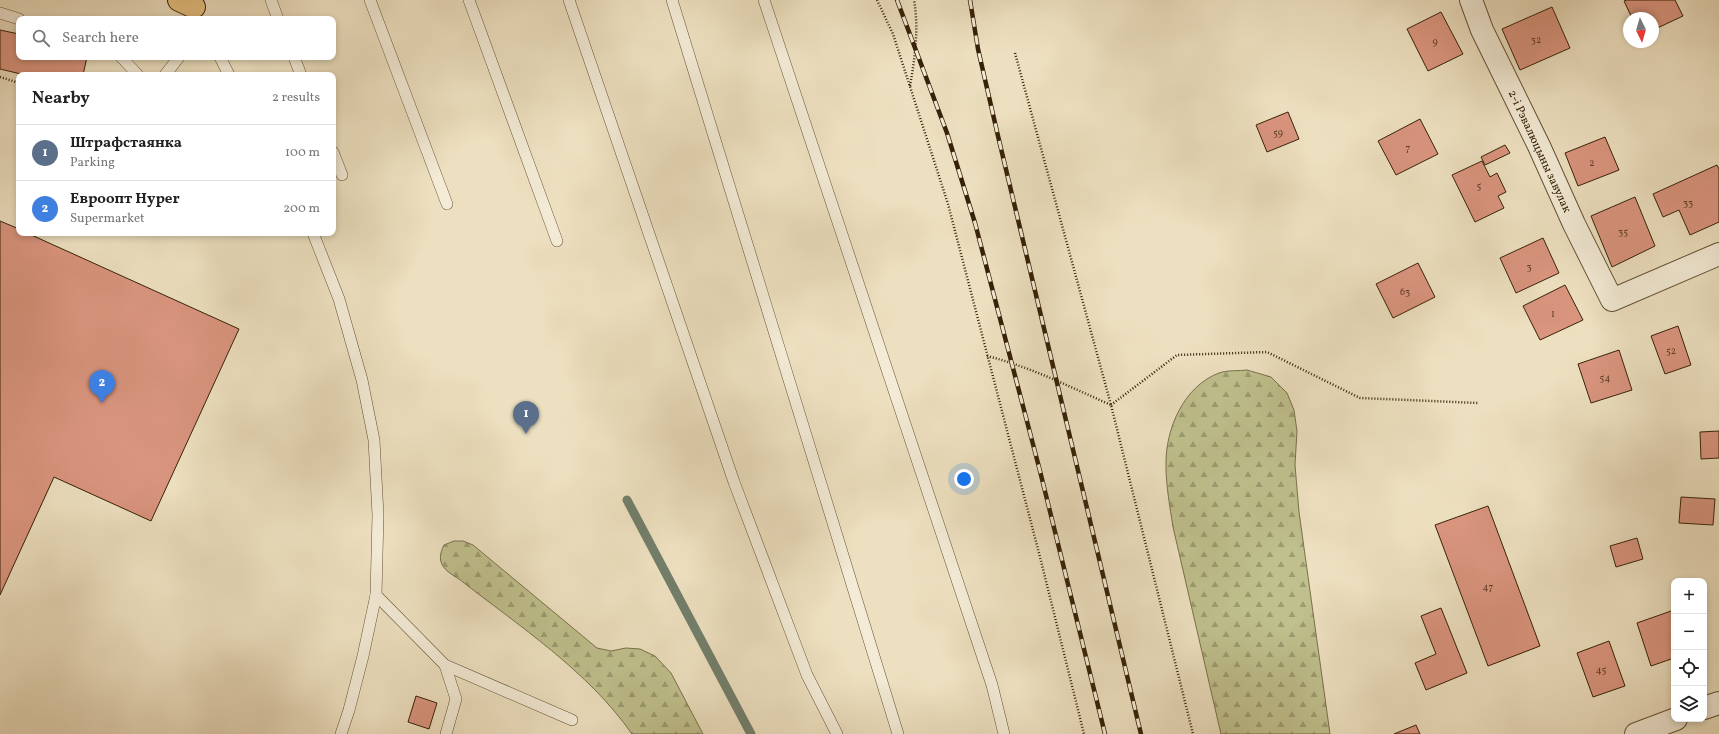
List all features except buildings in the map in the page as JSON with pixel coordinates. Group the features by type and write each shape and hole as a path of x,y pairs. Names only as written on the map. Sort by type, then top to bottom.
{"street":[{"name":"2-і Рэвалюцыны завулак","path":"1470,0 1482,30 1539,146 1574,224 1612,300 1719,254"},
{"path":"1707,707 1719,703"},
{"path":"1636,734 1671,721"}],"lane":[{"path":"271,0 277,16"},
{"path":"370,0 448,204"},
{"path":"469,0 557,241"},
{"path":"569,0 734,482 807,675 837,734"},
{"path":"672,0 898,734"},
{"path":"764,0 992,685 1004,734"},
{"path":"0,13 16,18"},
{"path":"124,60 135,72"},
{"path":"167,72 177,60"},
{"path":"222,60 228,72"},
{"path":"295,60 300,72"},
{"path":"336,160 342,175"},
{"path":"314,236 339,299 362,380 374,440 378,515 376,595 350,710 341,734"},
{"path":"376,595 445,665 572,720"},
{"path":"445,665 456,699 446,734"}],"path":[{"path":"877,0 893,34 948,204 1084,734"},
{"path":"910,86 916,48 917,17 914,0"},
{"path":"1015,53 1111,405 1192,734"},
{"path":"0,77 16,81"},
{"path":"1111,405 1177,355 1268,352 1360,398 1479,403"},
{"path":"987,356 1011,362 1057,380 1111,405"}],"green space":[{"path":"1247,370 1271,377 1287,393 1294,410 1297,431 1295,465 1299,512 1330,734 1221,734 1173,527 1168,496 1166,466 1169,438 1179,410 1196,388 1207,379 1222,372"},
{"path":"454,541 463,541 473,545 597,648 611,651 626,648 640,649 655,656 671,673 703,734 632,734 595,690 552,650 445,569 442,565 440,557 441,551 444,545"}],"waterway":[{"path":"627,500 751,734"}],"railway":[{"path":"897,0 947,133 975,223 1040,471 1105,734"},
{"path":"970,0 978,49 998,136 1141,734"}],"place":[{"name":"Евроопт Hyper","path":"102,403"},
{"name":"Штрафстаянка","path":"526,434"}]}
